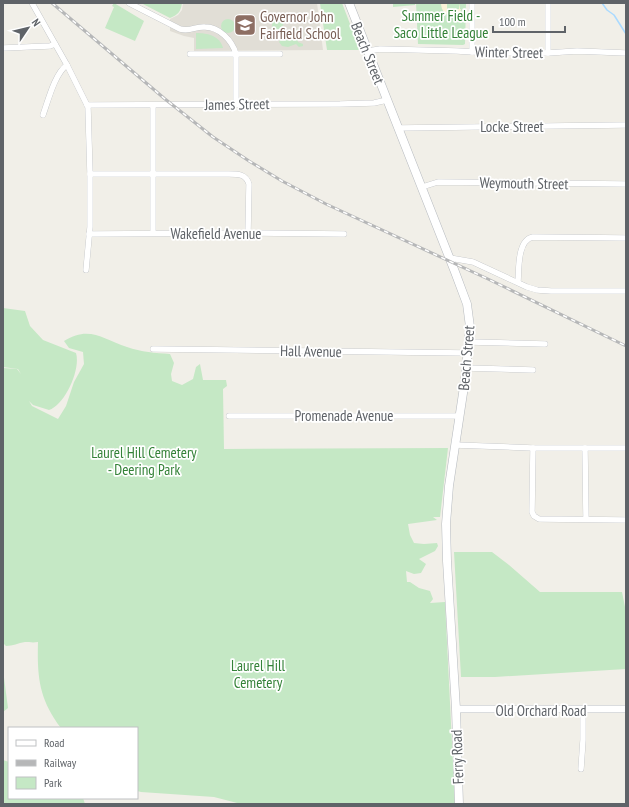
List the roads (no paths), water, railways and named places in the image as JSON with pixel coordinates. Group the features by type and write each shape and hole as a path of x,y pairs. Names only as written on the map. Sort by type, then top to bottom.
{"main road":[{"name":"Beach Street","path":"349,3 450,258 468,308 470,319 468,353 448,500 446,540 456,709"},
{"name":"Ferry Road","path":"456,709 459,804"}],"street":[{"path":"32,3 67,65 89,110 89,234 86,270"},
{"path":"129,3 180,29 188,30 206,27 215,30 229,39 236,54 236,104"},
{"path":"472,3 472,52"},
{"path":"548,3 548,53"},
{"path":"3,48 50,46 55,44"},
{"name":"Winter Street","path":"368,51 577,52 626,54"},
{"path":"190,54 280,54"},
{"path":"43,115 59,75 63,68 67,65"},
{"name":"James Street","path":"87,104 153,105 366,103 387,100"},
{"path":"153,105 153,233"},
{"name":"Locke Street","path":"398,128 626,125"},
{"path":"90,174 235,174 246,177 249,184 248,233"},
{"name":"Weymouth Street","path":"422,187 438,182 626,184"},
{"name":"Wakefield Avenue","path":"89,234 344,234"},
{"path":"518,282 520,253 525,241 529,238 626,238"},
{"path":"450,258 473,262 532,288 544,291 626,291"},
{"path":"469,342 545,344"},
{"name":"Hall Avenue","path":"153,349 468,353"},
{"path":"466,368 533,370"},
{"name":"Promenade Avenue","path":"229,416 459,416"},
{"path":"455,445 533,448 626,448"},
{"path":"533,448 532,512 534,516 539,519 626,520"},
{"path":"585,448 586,519"},
{"name":"Old Orchard Road","path":"456,709 626,709"},
{"path":"581,769 583,710"}],"waterway":[{"path":"602,3 607,10 614,15 626,34"}],"railway":[{"path":"52,3 165,99 213,137 282,181 326,204 488,279 626,346"}],"place":[{"name":"Governor John Fairfield School","path":"245,25"}],"park label":[{"name":"Summer Field - Saco Little League","path":"441,24"},
{"name":"Laurel Hill Cemetery - Deering Park","path":"144,460"},
{"name":"Laurel Hill Cemetery","path":"258,674"}]}
